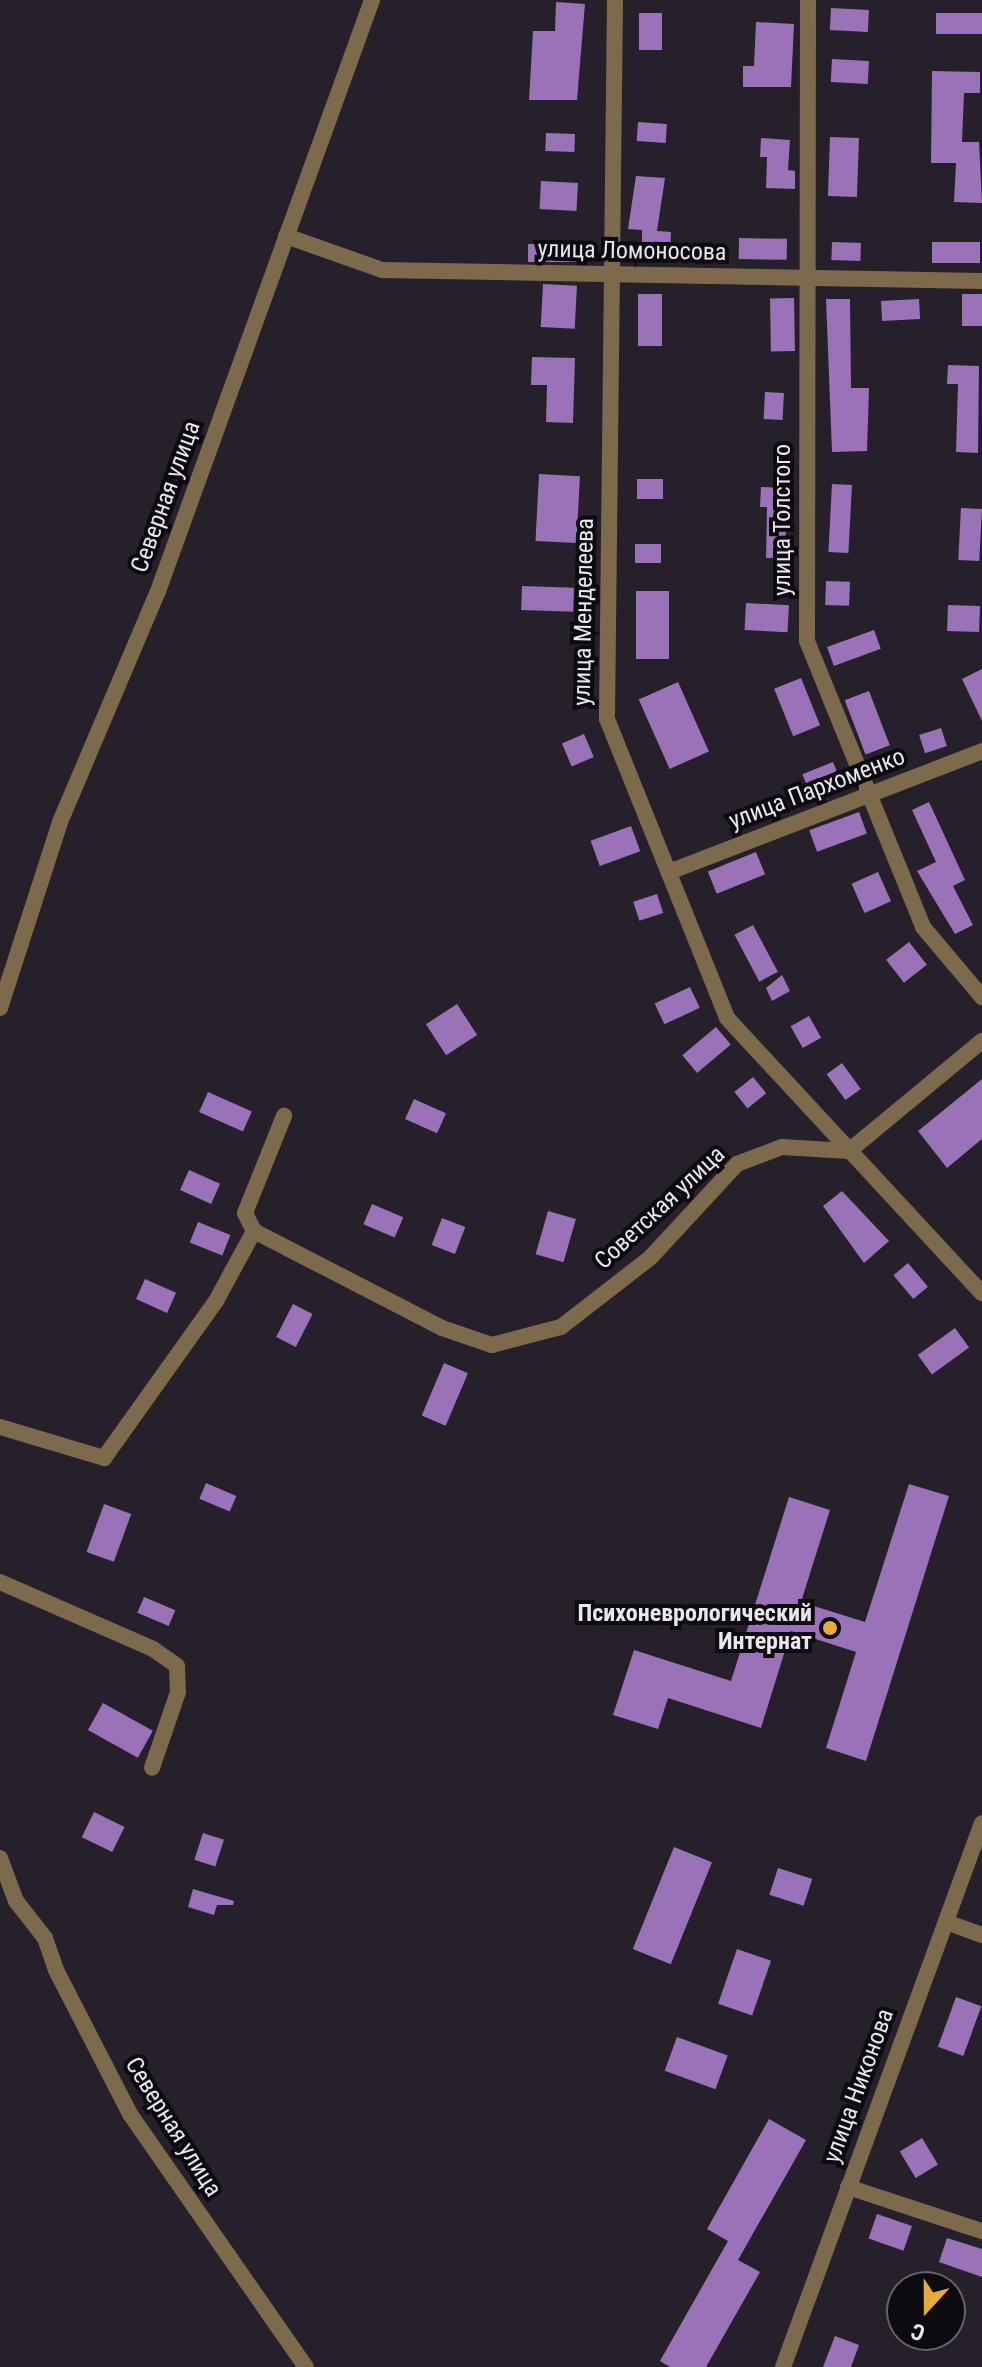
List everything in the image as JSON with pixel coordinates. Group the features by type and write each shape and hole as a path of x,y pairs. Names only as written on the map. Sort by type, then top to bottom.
{"street":[{"name":"Северная улица","path":"0,1008 60,822 157,594 372,0"},
{"name":"улица Менделеева","path":"615,0 607,719 727,1018 982,1293"},
{"name":"улица Толстого","path":"808,0 807,641 923,927 982,997"},
{"name":"улица Ломоносова","path":"286,236 382,270 982,281"},
{"name":"улица Пархоменко","path":"669,872 982,751"},
{"path":"849,1151 982,1041"},
{"path":"0,1427 104,1458 216,1301 254,1231 245,1213 284,1116"},
{"name":"Советская улица","path":"254,1231 442,1328 492,1345 561,1327 650,1258 737,1164 782,1147 849,1151"},
{"path":"0,1582 153,1649 177,1666 178,1692 152,1768"},
{"name":"улица Никонова","path":"783,2367 982,1823"},
{"name":"Северная улица","path":"0,1858 16,1901 45,1938 56,1970 130,2114 306,2367"},
{"path":"946,1922 982,1935"},
{"path":"848,2187 982,2231"}],"building":[{"path":"556,2 585,4 577,100 529,100 533,31 555,31"},
{"path":"831,8 869,10 868,32 830,30"},
{"path":"639,13 662,13 662,50 639,50"},
{"path":"936,13 982,13 982,34 936,34"},
{"path":"756,22 794,24 791,87 743,87 743,66 754,66"},
{"path":"832,59 869,61 868,84 831,82"},
{"path":"932,71 980,72 980,93 964,93 962,142 979,142 982,203 954,202 956,163 931,163"},
{"path":"638,122 667,124 666,143 637,141"},
{"path":"546,133 575,134 574,152 545,151"},
{"path":"830,137 859,138 857,197 828,196"},
{"path":"761,138 790,140 788,170 795,171 795,189 766,188 767,157 760,157"},
{"path":"636,176 665,178 657,231 671,232 670,250 642,249 642,230 628,229"},
{"path":"541,181 578,183 576,211 540,209"},
{"path":"739,238 787,239 787,260 739,259"},
{"path":"832,242 861,243 860,261 831,260"},
{"path":"932,242 980,242 980,263 932,263"},
{"path":"528,244 576,244 576,262 528,262"},
{"path":"543,284 577,286 575,329 541,327"},
{"path":"638,294 662,294 662,346 638,346"},
{"path":"962,294 982,294 982,326 962,326"},
{"path":"770,298 794,298 795,351 771,351"},
{"path":"826,299 850,299 851,388 869,388 867,451 832,452"},
{"path":"919,299 920,319 882,321 881,301"},
{"path":"532,357 575,358 573,423 546,422 547,385 531,385"},
{"path":"948,365 979,366 978,453 956,452 958,384 947,384"},
{"path":"765,392 784,393 783,420 764,419"},
{"path":"539,474 580,476 576,543 535,541"},
{"path":"637,479 663,479 663,499 637,499"},
{"path":"832,484 852,485 848,553 828,552"},
{"path":"761,487 787,488 785,558 766,558 767,507 760,507"},
{"path":"961,508 982,509 979,561 958,560"},
{"path":"635,544 661,544 661,563 635,563"},
{"path":"826,581 850,582 849,606 825,605"},
{"path":"522,586 574,588 573,612 521,610"},
{"path":"636,591 669,591 669,659 636,659"},
{"path":"746,603 789,605 788,632 745,630"},
{"path":"948,605 980,606 979,632 947,631"},
{"path":"874,630 881,649 834,666 827,647"},
{"path":"982,669 982,721 962,679"},
{"path":"801,678 820,725 793,736 774,689"},
{"path":"678,682 709,751 670,769 639,699"},
{"path":"869,691 890,745 866,754 845,700"},
{"path":"941,728 947,746 925,753 919,735"},
{"path":"584,734 594,757 572,766 562,743"},
{"path":"833,762 842,784 811,797 802,774"},
{"path":"929,802 965,880 953,886 973,925 955,934 917,871 936,862 912,810"},
{"path":"859,812 867,834 817,852 809,830"},
{"path":"631,826 640,851 600,866 591,841"},
{"path":"756,852 765,874 717,894 708,871"},
{"path":"878,872 891,901 865,913 852,884"},
{"path":"657,894 663,913 639,921 633,902"},
{"path":"753,925 778,972 759,982 734,935"},
{"path":"909,942 927,965 904,983 886,960"},
{"path":"782,975 790,991 772,1001 766,988"},
{"path":"690,987 700,1008 664,1024 655,1003"},
{"path":"457,1004 477,1035 446,1055 426,1024"},
{"path":"809,1016 821,1038 803,1048 791,1026"},
{"path":"716,1027 731,1045 697,1073 682,1055"},
{"path":"842,1063 861,1089 845,1100 827,1074"},
{"path":"753,1077 766,1093 748,1108 734,1092"},
{"path":"982,1079 982,1139 947,1168 918,1131"},
{"path":"208,1092 252,1112 243,1132 199,1112"},
{"path":"414,1099 446,1113 437,1133 405,1119"},
{"path":"189,1170 220,1184 211,1204 180,1190"},
{"path":"842,1191 889,1241 864,1263 823,1206"},
{"path":"372,1204 403,1217 395,1238 363,1224"},
{"path":"548,1211 576,1219 563,1262 536,1254"},
{"path":"442,1218 465,1227 455,1254 432,1245"},
{"path":"198,1222 230,1235 222,1256 190,1242"},
{"path":"908,1263 928,1287 913,1299 893,1275"},
{"path":"145,1279 176,1293 167,1313 136,1299"},
{"path":"293,1304 313,1314 296,1347 276,1337"},
{"path":"955,1328 969,1347 932,1374 918,1355"},
{"path":"444,1363 468,1373 446,1426 422,1415"},
{"path":"206,1483 236,1496 230,1512 199,1499"},
{"path":"909,1484 949,1496 866,1761 826,1748 856,1652 791,1631 761,1728 668,1698 658,1729 613,1715 634,1650 731,1681 789,1497 830,1510 801,1602 865,1622"},
{"path":"104,1504 131,1514 114,1562 87,1552"},
{"path":"144,1597 175,1610 169,1626 137,1613"},
{"path":"103,1703 153,1731 138,1758 88,1730"},
{"path":"94,1812 125,1827 112,1852 82,1837"},
{"path":"203,1833 224,1840 215,1866 194,1860"},
{"path":"674,1847 712,1862 671,1964 633,1949"},
{"path":"778,1868 812,1879 804,1906 769,1895"},
{"path":"193,1889 234,1901 233,1905 217,1905 214,1915 188,1907"},
{"path":"737,1949 771,1961 752,2016 718,2004"},
{"path":"956,1997 981,2006 963,2056 938,2047"},
{"path":"677,2037 728,2055 715,2089 665,2071"},
{"path":"769,2119 806,2140 738,2260 760,2272 706,2367 670,2367 660,2361 728,2241 707,2229"},
{"path":"922,2138 938,2165 916,2178 900,2151"},
{"path":"877,2214 912,2226 904,2251 869,2239"},
{"path":"947,2238 982,2249 982,2277 966,2271 939,2262"},
{"path":"835,2336 859,2345 851,2367 823,2367"}],"place":[{"name":"Психоневрологический Интернат","path":"830,1628"}]}
